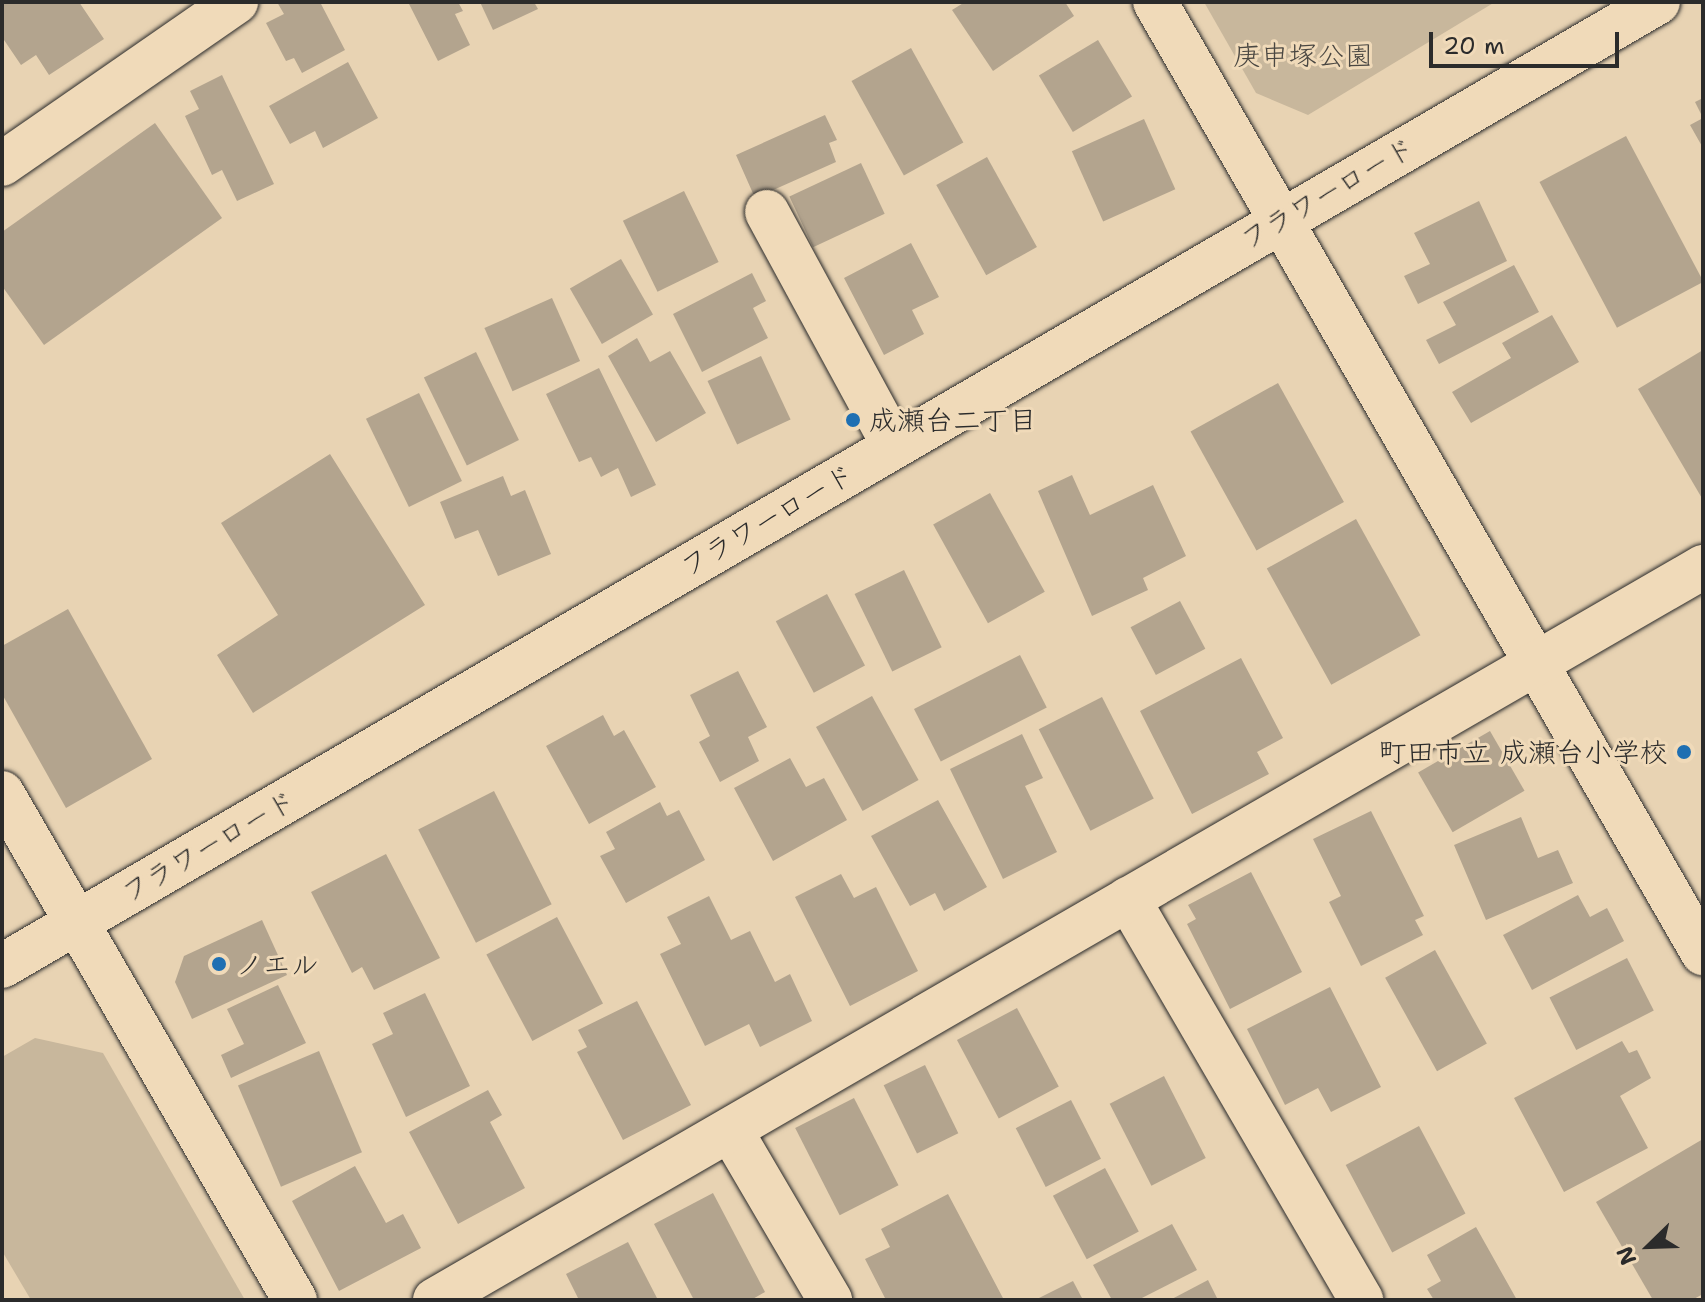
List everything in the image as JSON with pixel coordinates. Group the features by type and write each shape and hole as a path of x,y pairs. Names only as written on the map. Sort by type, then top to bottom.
{"street":[{"path":"2,164 236,2"},
{"path":"1155,2 1703,953"},
{"name":"フラワーロード","path":"2,966 1658,2"},
{"path":"767,212 894,446"},
{"path":"435,1300 1703,567"},
{"path":"2,793 295,1300"},
{"path":"1128,899 1361,1300"},
{"path":"731,1131 830,1300"}],"green space":[{"name":"庚申塚公園","path":"1204,2 1495,2 1308,115 1256,93"},
{"path":"35,1038 103,1053 245,1300 31,1300 2,1251 2,1057"}],"building":[{"path":"2,2 79,2 104,39 49,75 36,55 21,65 2,37"},
{"path":"277,2 320,2 345,50 302,73 294,58 286,61 266,23 284,14"},
{"path":"408,2 458,2 463,11 455,14 470,45 438,61"},
{"path":"480,2 534,2 538,9 493,30"},
{"path":"965,2 1065,2 1074,16 993,71 952,10"},
{"path":"1098,40 1132,97 1073,132 1039,76"},
{"path":"911,48 963,142 904,175 852,81"},
{"path":"348,62 378,118 323,148 315,131 290,144 269,106"},
{"path":"222,75 274,184 237,201 222,170 212,175 185,116 199,109 190,91"},
{"path":"1703,98 1703,118 1695,102"},
{"path":"825,115 837,140 829,143 836,162 755,198 736,155"},
{"path":"1703,118 1703,148 1690,125"},
{"path":"1144,119 1175,189 1103,221 1072,151"},
{"path":"155,123 222,218 44,345 2,286 2,232"},
{"path":"1626,136 1703,282 1617,328 1539,182"},
{"path":"987,157 1037,247 986,275 936,185"},
{"path":"861,163 885,214 813,247 789,196"},
{"path":"684,191 719,262 658,292 623,221"},
{"path":"1479,201 1507,261 1418,304 1404,276 1430,264 1414,233"},
{"path":"911,243 939,297 912,310 924,334 884,355 844,278"},
{"path":"621,259 653,314 602,344 570,288"},
{"path":"1514,265 1539,312 1439,364 1426,340 1456,325 1443,302"},
{"path":"752,273 766,301 753,308 768,338 702,372 673,314"},
{"path":"552,298 580,361 512,391 484,328"},
{"path":"1552,315 1579,362 1471,423 1452,392 1511,358 1502,343"},
{"path":"637,338 650,362 670,351 706,413 656,442 608,356"},
{"path":"1703,350 1703,500 1638,389"},
{"path":"476,352 519,440 467,466 424,377"},
{"path":"761,356 791,419 737,444 708,381"},
{"path":"599,368 656,485 631,497 618,468 601,477 591,457 579,462 546,394"},
{"path":"1278,383 1344,502 1256,550 1191,431"},
{"path":"419,393 462,481 409,507 366,419"},
{"path":"330,454 425,605 253,713 217,655 278,615 221,523"},
{"path":"1072,475 1090,515 1153,485 1186,556 1143,578 1148,590 1092,616 1038,491"},
{"path":"503,476 511,496 525,490 551,554 498,576 478,530 455,539 440,502"},
{"path":"990,493 1045,592 988,623 933,525"},
{"path":"1356,519 1420,635 1331,685 1267,568"},
{"path":"904,570 942,647 892,671 855,594"},
{"path":"827,594 865,666 814,693 776,621"},
{"path":"1180,601 1205,649 1156,675 1131,627"},
{"path":"68,609 152,759 66,808 2,694 2,646"},
{"path":"1020,655 1047,708 941,762 914,709"},
{"path":"1241,658 1283,738 1257,752 1269,774 1192,814 1140,711"},
{"path":"738,671 767,727 748,737 759,761 720,782 699,742 710,736 690,695"},
{"path":"872,696 919,780 863,811 816,727"},
{"path":"1102,697 1154,799 1090,831 1039,729"},
{"path":"603,715 614,736 624,730 656,787 589,824 546,746"},
{"path":"1490,731 1524,791 1453,832 1418,773"},
{"path":"1022,734 1043,778 1025,786 1057,852 1003,879 950,769"},
{"path":"790,758 806,787 824,778 847,820 773,861 734,788"},
{"path":"494,791 552,904 476,943 418,830"},
{"path":"938,800 987,887 944,911 935,893 910,906 871,836"},
{"path":"660,802 667,816 679,810 705,860 626,903 600,856 615,849 606,832"},
{"path":"1371,811 1424,916 1415,920 1423,935 1361,966 1329,902 1341,896 1313,839"},
{"path":"1521,817 1538,858 1558,850 1573,883 1486,920 1454,845"},
{"path":"386,854 440,958 374,990 362,967 352,973 311,892"},
{"path":"1251,872 1302,972 1230,1009 1187,924 1196,919 1188,905"},
{"path":"841,874 854,898 876,887 918,971 850,1006 795,897"},
{"path":"1578,895 1590,917 1607,908 1624,941 1532,990 1503,935"},
{"path":"709,896 731,940 750,931 775,982 790,974 812,1021 760,1047 749,1024 705,1046 660,954 681,944 667,917"},
{"path":"557,917 603,1004 532,1041 486,955"},
{"path":"262,920 287,975 192,1019 175,982 184,956"},
{"path":"1435,950 1487,1044 1437,1071 1385,978"},
{"path":"1627,958 1654,1011 1576,1050 1549,997"},
{"path":"278,985 306,1043 231,1078 221,1055 244,1044 227,1009"},
{"path":"1330,987 1381,1087 1331,1112 1318,1088 1285,1105 1247,1029"},
{"path":"425,993 470,1086 406,1117 372,1044 393,1034 383,1013"},
{"path":"637,1001 691,1105 623,1140 577,1052 587,1047 578,1030"},
{"path":"1017,1008 1059,1087 999,1119 957,1040"},
{"path":"1622,1041 1629,1053 1637,1050 1651,1078 1620,1096 1648,1148 1564,1192 1514,1098"},
{"path":"319,1051 362,1152 281,1187 238,1085"},
{"path":"925,1065 958,1133 917,1153 884,1085"},
{"path":"1164,1076 1206,1158 1151,1186 1110,1104"},
{"path":"488,1090 502,1115 490,1122 525,1188 458,1224 409,1132"},
{"path":"854,1098 898,1185 840,1215 795,1128"},
{"path":"1071,1100 1101,1159 1046,1187 1016,1128"},
{"path":"1419,1126 1465,1213 1392,1252 1346,1165"},
{"path":"1703,1139 1703,1294 1692,1300 1653,1300 1596,1202"},
{"path":"355,1166 386,1223 403,1214 421,1248 339,1291 292,1201"},
{"path":"1105,1168 1139,1232 1087,1259 1053,1196"},
{"path":"713,1193 765,1292 751,1300 694,1300 654,1224"},
{"path":"948,1194 1004,1300 886,1300 865,1259 890,1247 881,1229"},
{"path":"1172,1224 1197,1270 1138,1300 1112,1300 1093,1265"},
{"path":"1476,1227 1517,1300 1434,1300 1427,1289 1441,1281 1427,1255"},
{"path":"628,1242 658,1300 579,1300 566,1274"},
{"path":"1208,1280 1218,1300 1170,1300"},
{"path":"1073,1281 1083,1300 1035,1300"}],"place":[{"name":"成瀬台二丁目","path":"853,420"},
{"name":"町田市立 成瀬台小学校","path":"1684,752"},
{"name":"ノエル","path":"219,964"}]}
